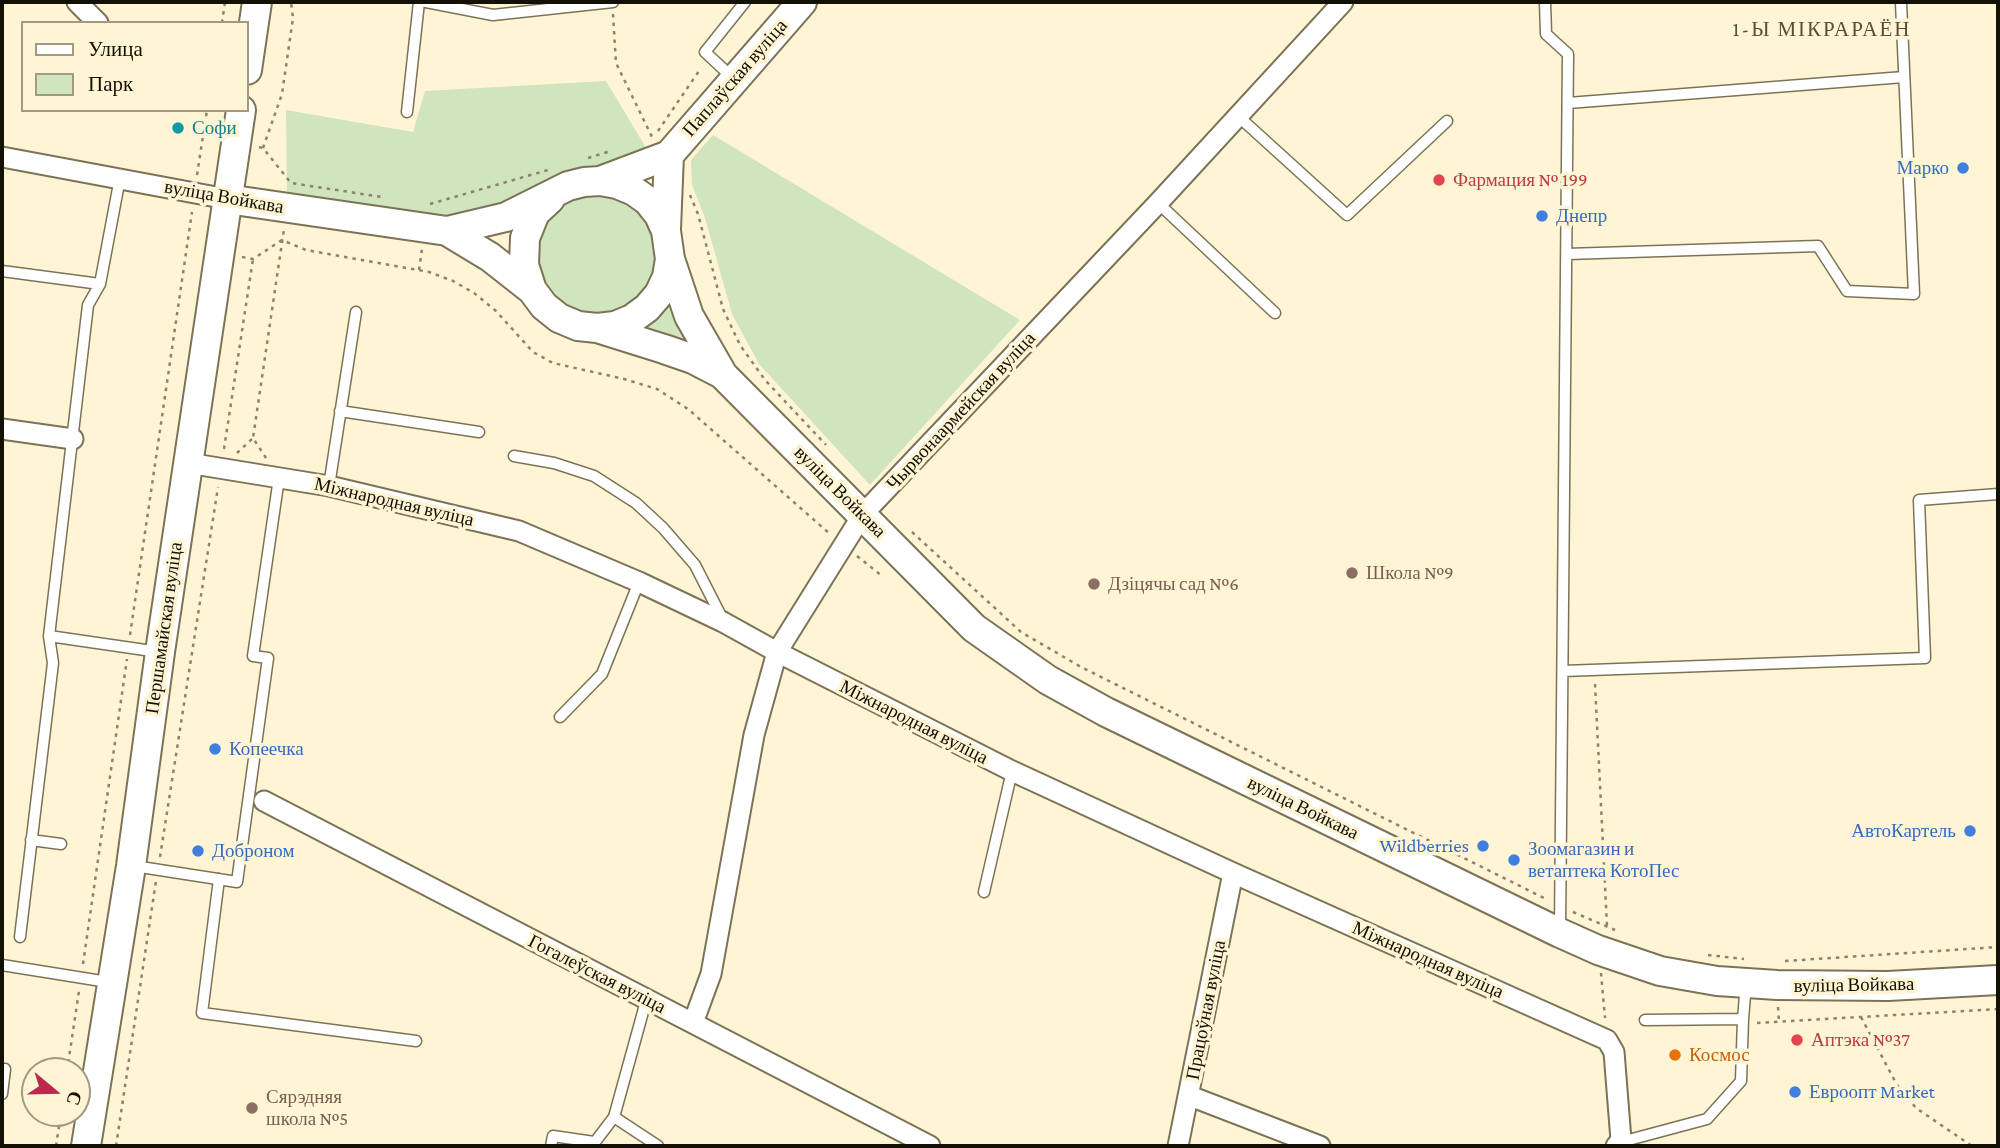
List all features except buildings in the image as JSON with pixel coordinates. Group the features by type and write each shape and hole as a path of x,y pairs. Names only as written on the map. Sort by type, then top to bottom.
{"main road":[{"path":"248,58 257,2"},
{"name":"Паплаўская вуліца","path":"666,231 669,155 802,2"},
{"name":"Першамайская вуліца","path":"86,1146 112,983 144,868 160,652 241,112"},
{"name":"Паплаўская вуліца","path":"593,170 669,155"},
{"name":"вуліца Войкава","path":"227,199 447,231 506,217 551,182 568,186 593,170 641,196 659,215 666,231 670,259 689,316 723,375 975,628 1048,680 1106,712 1560,920 1607,936 1660,971 1717,981 1747,971 1888,986 1998,980"},
{"path":"532,290 524,265 525,238 551,182"},
{"name":"вуліца Войкава","path":"447,231 490,257 532,290 544,306 559,318 693,359 723,375"},
{"name":"вуліца Войкава","path":"597,328 624,322 647,308 659,294 667,277 670,259"}],"street":[{"path":"77,2 96,21"},
{"name":"Чырвонаармейская вуліца","path":"693,1023 711,974 754,735 777,652 843,545 863,514 1158,203 1343,2"},
{"name":"вуліца Войкава","path":"2,157 227,199"},
{"path":"2,429 73,439"},
{"name":"Міжнародная вуліца","path":"188,463 329,486 519,531 639,582 723,622 1012,771 1611,1046"},
{"name":"Гогалеўская вуліца","path":"264,801 930,1146"},
{"name":"Працоўная вуліца","path":"1178,1146 1233,873"},
{"path":"1611,1046 1620,1144"},
{"path":"1190,1096 1320,1146"}],"lane":[{"path":"407,111 419,2"},
{"path":"426,2 493,15 613,2"},
{"path":"734,79 705,52 745,2"},
{"path":"1545,2 1546,34 1569,54 1560,920"},
{"path":"1567,254 1818,246 1847,291 1914,294 1901,2"},
{"path":"1568,103 1904,77"},
{"path":"1238,116 1346,215 1447,121"},
{"path":"20,937 53,663 49,636 89,305 100,284 120,178"},
{"path":"1158,203 1275,313"},
{"path":"2,271 100,284"},
{"path":"329,486 356,312"},
{"path":"340,411 479,432"},
{"path":"514,456 554,463 594,476 636,503 663,528 695,565 723,622"},
{"path":"144,868 237,881 268,658 253,656 279,478"},
{"path":"1563,671 1925,658 1919,500 1998,494"},
{"path":"560,717 602,674 639,582"},
{"path":"49,636 160,652"},
{"path":"984,892 1012,771"},
{"path":"31,840 61,844"},
{"path":"219,879 202,1013 416,1041"},
{"path":"2,965 112,983"},
{"path":"1620,1144 1707,1119 1741,1080 1742,1021 1747,971"},
{"path":"551,1146 553,1136 593,1144 614,1116 646,1001"},
{"path":"1645,1020 1742,1021"},
{"path":"2,1094 5,1069"},
{"path":"614,1116 658,1146"}],"path":[{"path":"222,21 225,2"},
{"path":"291,2 293,18 282,94 263,148 291,183 387,198"},
{"path":"613,2 616,63 653,139 709,56"},
{"path":"197,175 207,112"},
{"path":"202,138 210,140"},
{"path":"593,170 613,151"},
{"path":"428,205 551,182"},
{"path":"687,188 698,214 723,309 740,345 765,380 834,453"},
{"path":"192,209 187,249 195,250"},
{"path":"235,256 253,259 282,240"},
{"path":"282,240 306,250 419,270 453,281 474,293 496,311 533,352 553,363 657,389 688,409 882,576"},
{"path":"279,478 253,438 282,240"},
{"path":"419,270 422,248"},
{"path":"116,1146 144,868 221,468 253,259"},
{"path":"910,530 1021,632 1081,667 1560,920 1607,936"},
{"path":"1594,670 1611,1046"},
{"path":"1776,962 1998,947"},
{"path":"1707,955 1747,971"},
{"path":"1742,1021 1998,1009"},
{"path":"1861,1017 1897,1085 1916,1108 1972,1146"},
{"path":"56,1146 59,1127"}],"green space":[{"path":"606,81 648,151 507,204 446,217 287,195 286,110 413,132 425,91"},
{"path":"713,135 1020,320 870,485 759,364 732,314 705,218 692,185 691,160"},
{"path":"597,194 620,199 640,212 653,232 658,255 653,278 640,298 620,311 597,316 574,311 554,298 541,278 536,255 541,232 554,212 574,199"},
{"path":"667,295 697,354 648,335 640,323"}],"place":[{"name":"Софи","path":"178,128"},
{"name":"Марко","path":"1963,168"},
{"name":"Фармация № 199","path":"1439,180"},
{"name":"Днепр","path":"1542,216"},
{"name":"Школа №9","path":"1352,573"},
{"name":"Дзіцячы сад №6","path":"1094,584"},
{"name":"Копеечка","path":"215,749"},
{"name":"АвтоКартель","path":"1970,831"},
{"name":"Wildberries","path":"1483,846"},
{"name":"Доброном","path":"198,851"},
{"name":"Зоомагазин и ветаптека КотоПес","path":"1514,860"},
{"name":"Аптэка №37","path":"1797,1040"},
{"name":"Космос","path":"1675,1055"},
{"name":"Евроопт Market","path":"1795,1092"},
{"name":"Сярэдняя школа №5","path":"252,1108"}],"district":[{"name":"1-Ы МІКРАРАЁН","path":"1822,30"}]}
